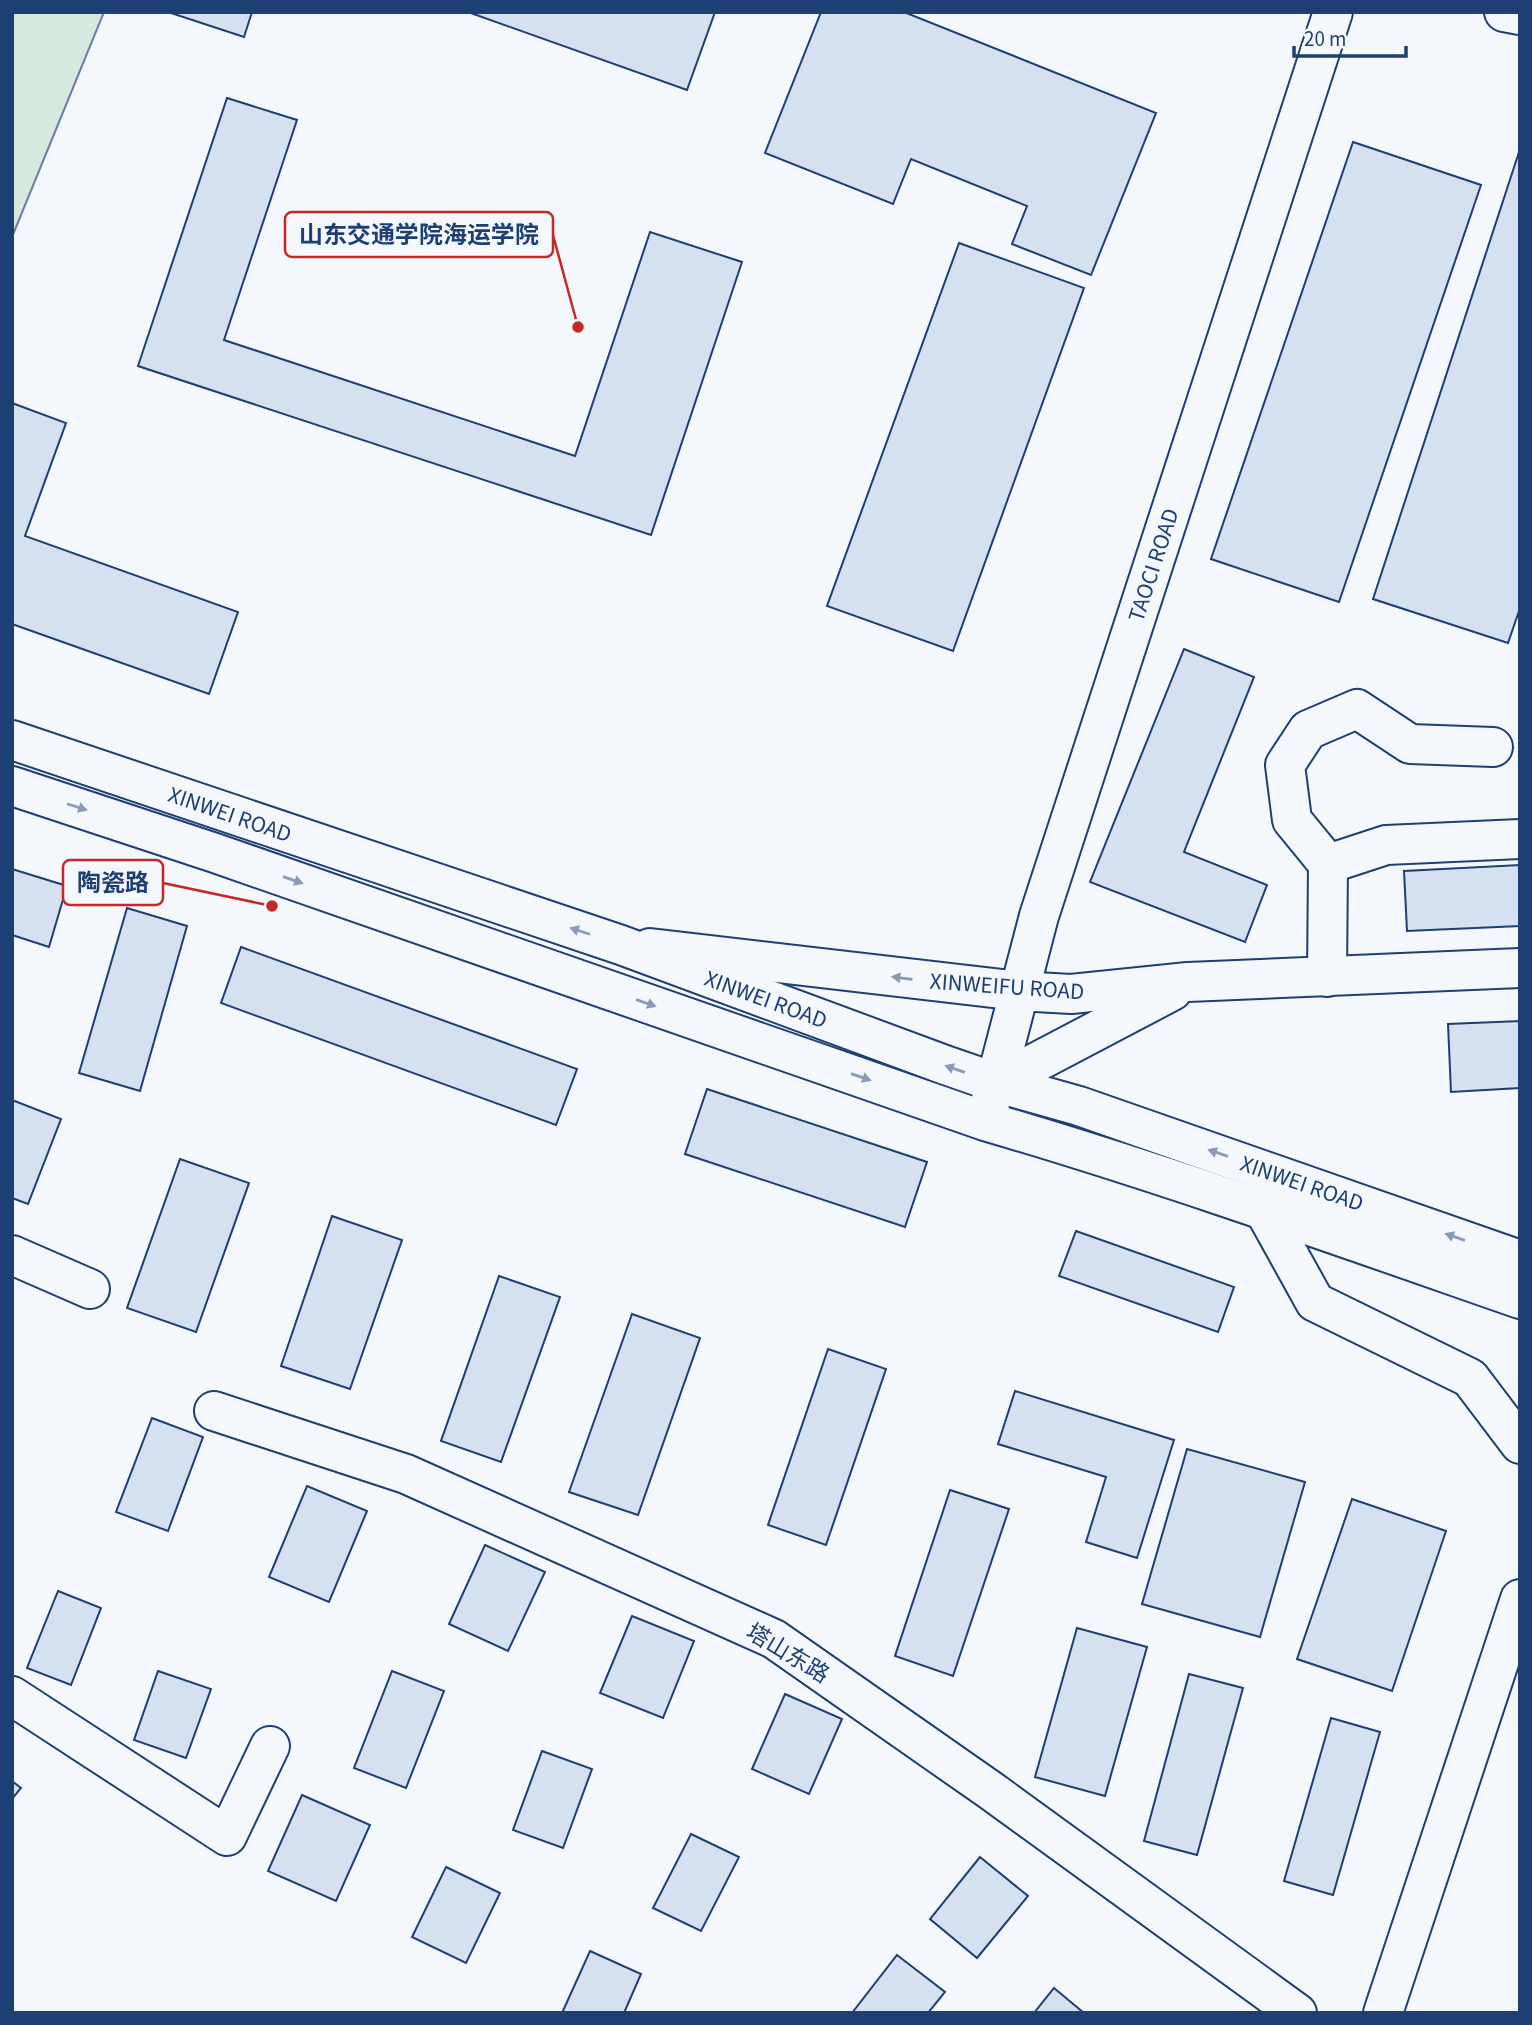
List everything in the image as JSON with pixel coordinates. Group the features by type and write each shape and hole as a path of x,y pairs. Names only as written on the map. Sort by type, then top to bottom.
{"street":[{"name":"TAOCI ROAD","path":"985,1121 1039,916 1332,12"},
{"path":"1504,12 1520,15"},
{"path":"1327,977 1328,864 1292,820 1285,765 1308,730 1357,709 1410,744 1493,747"},
{"name":"XINWEI ROAD","path":"12,740 621,945 997,1083 1079,1105 1520,1260"},
{"name":"XINWEI ROAD","path":"12,786 215,853 985,1121 1065,1144 1264,1210 1520,1299"},
{"path":"1328,864 1386,845 1520,839"},
{"name":"XINWEIFU ROAD","path":"621,945 1018,992 1071,994 1188,982 1520,968"},
{"path":"997,1083 1188,982"},
{"path":"1264,1210 1315,1302 1470,1378 1520,1444"},
{"path":"12,1255 90,1289"},
{"name":"塔山东路","path":"214,1411 406,1474 774,1639 990,1790 1297,2013"},
{"path":"1383,2013 1520,1599"},
{"path":"12,1696 227,1836 270,1746"}],"shaded area":[{"path":"12,12 104,12 12,237"}],"building":[{"path":"168,12 252,12 244,37"},
{"path":"468,12 715,12 687,90"},
{"path":"821,12 904,12 1156,113 1091,275 1012,244 1027,206 911,159 893,204 765,153"},
{"path":"227,98 297,120 224,340 575,456 650,232 742,262 651,535 138,366"},
{"path":"1353,142 1481,185 1339,602 1211,559"},
{"path":"1519,152 1520,608 1508,643 1373,599"},
{"path":"959,243 1084,288 953,651 827,606"},
{"path":"12,403 66,423 25,536 238,612 209,694 12,624"},
{"path":"1184,649 1254,677 1184,852 1267,885 1245,942 1090,882"},
{"path":"1520,865 1520,926 1407,931 1404,871"},
{"path":"12,869 67,886 49,947 12,935"},
{"path":"127,908 187,926 140,1091 79,1073"},
{"path":"241,947 577,1069 556,1125 221,1003"},
{"path":"1520,1021 1520,1088 1451,1092 1448,1024"},
{"path":"707,1089 927,1162 905,1227 685,1154"},
{"path":"12,1100 61,1119 28,1204 12,1198"},
{"path":"180,1159 249,1183 196,1332 127,1308"},
{"path":"332,1216 402,1240 350,1389 281,1366"},
{"path":"1076,1231 1234,1287 1218,1332 1059,1276"},
{"path":"499,1276 560,1297 501,1462 441,1441"},
{"path":"632,1314 700,1338 638,1515 569,1492"},
{"path":"828,1349 886,1369 826,1545 768,1525"},
{"path":"1015,1391 1174,1440 1137,1558 1086,1542 1106,1477 998,1444"},
{"path":"152,1418 203,1437 168,1531 116,1512"},
{"path":"1187,1449 1305,1482 1260,1637 1142,1604"},
{"path":"307,1486 367,1511 329,1602 269,1577"},
{"path":"950,1490 1009,1509 953,1676 895,1656"},
{"path":"1352,1499 1446,1531 1392,1691 1297,1659"},
{"path":"485,1545 545,1572 508,1651 449,1624"},
{"path":"58,1591 101,1608 71,1685 27,1668"},
{"path":"632,1616 694,1641 663,1718 600,1693"},
{"path":"1077,1628 1147,1647 1105,1796 1035,1777"},
{"path":"158,1671 211,1689 186,1758 134,1740"},
{"path":"392,1671 444,1691 406,1788 354,1768"},
{"path":"1189,1674 1243,1688 1197,1855 1144,1841"},
{"path":"785,1694 842,1719 809,1794 752,1769"},
{"path":"1331,1718 1380,1732 1333,1895 1284,1881"},
{"path":"542,1751 592,1769 563,1848 513,1830"},
{"path":"12,1781 21,1788 12,1799"},
{"path":"302,1795 370,1825 336,1901 268,1871"},
{"path":"691,1834 739,1857 701,1931 653,1908"},
{"path":"980,1857 1028,1896 977,1958 930,1919"},
{"path":"446,1867 500,1893 466,1963 412,1937"},
{"path":"590,1951 641,1974 624,2013 562,2013"},
{"path":"897,1955 945,1992 928,2013 852,2013"},
{"path":"1054,1988 1084,2013 1034,2013"}],"place":[{"name":"山东交通学院海运学院","path":"578,327"},
{"name":"陶瓷路","path":"272,906"}]}
